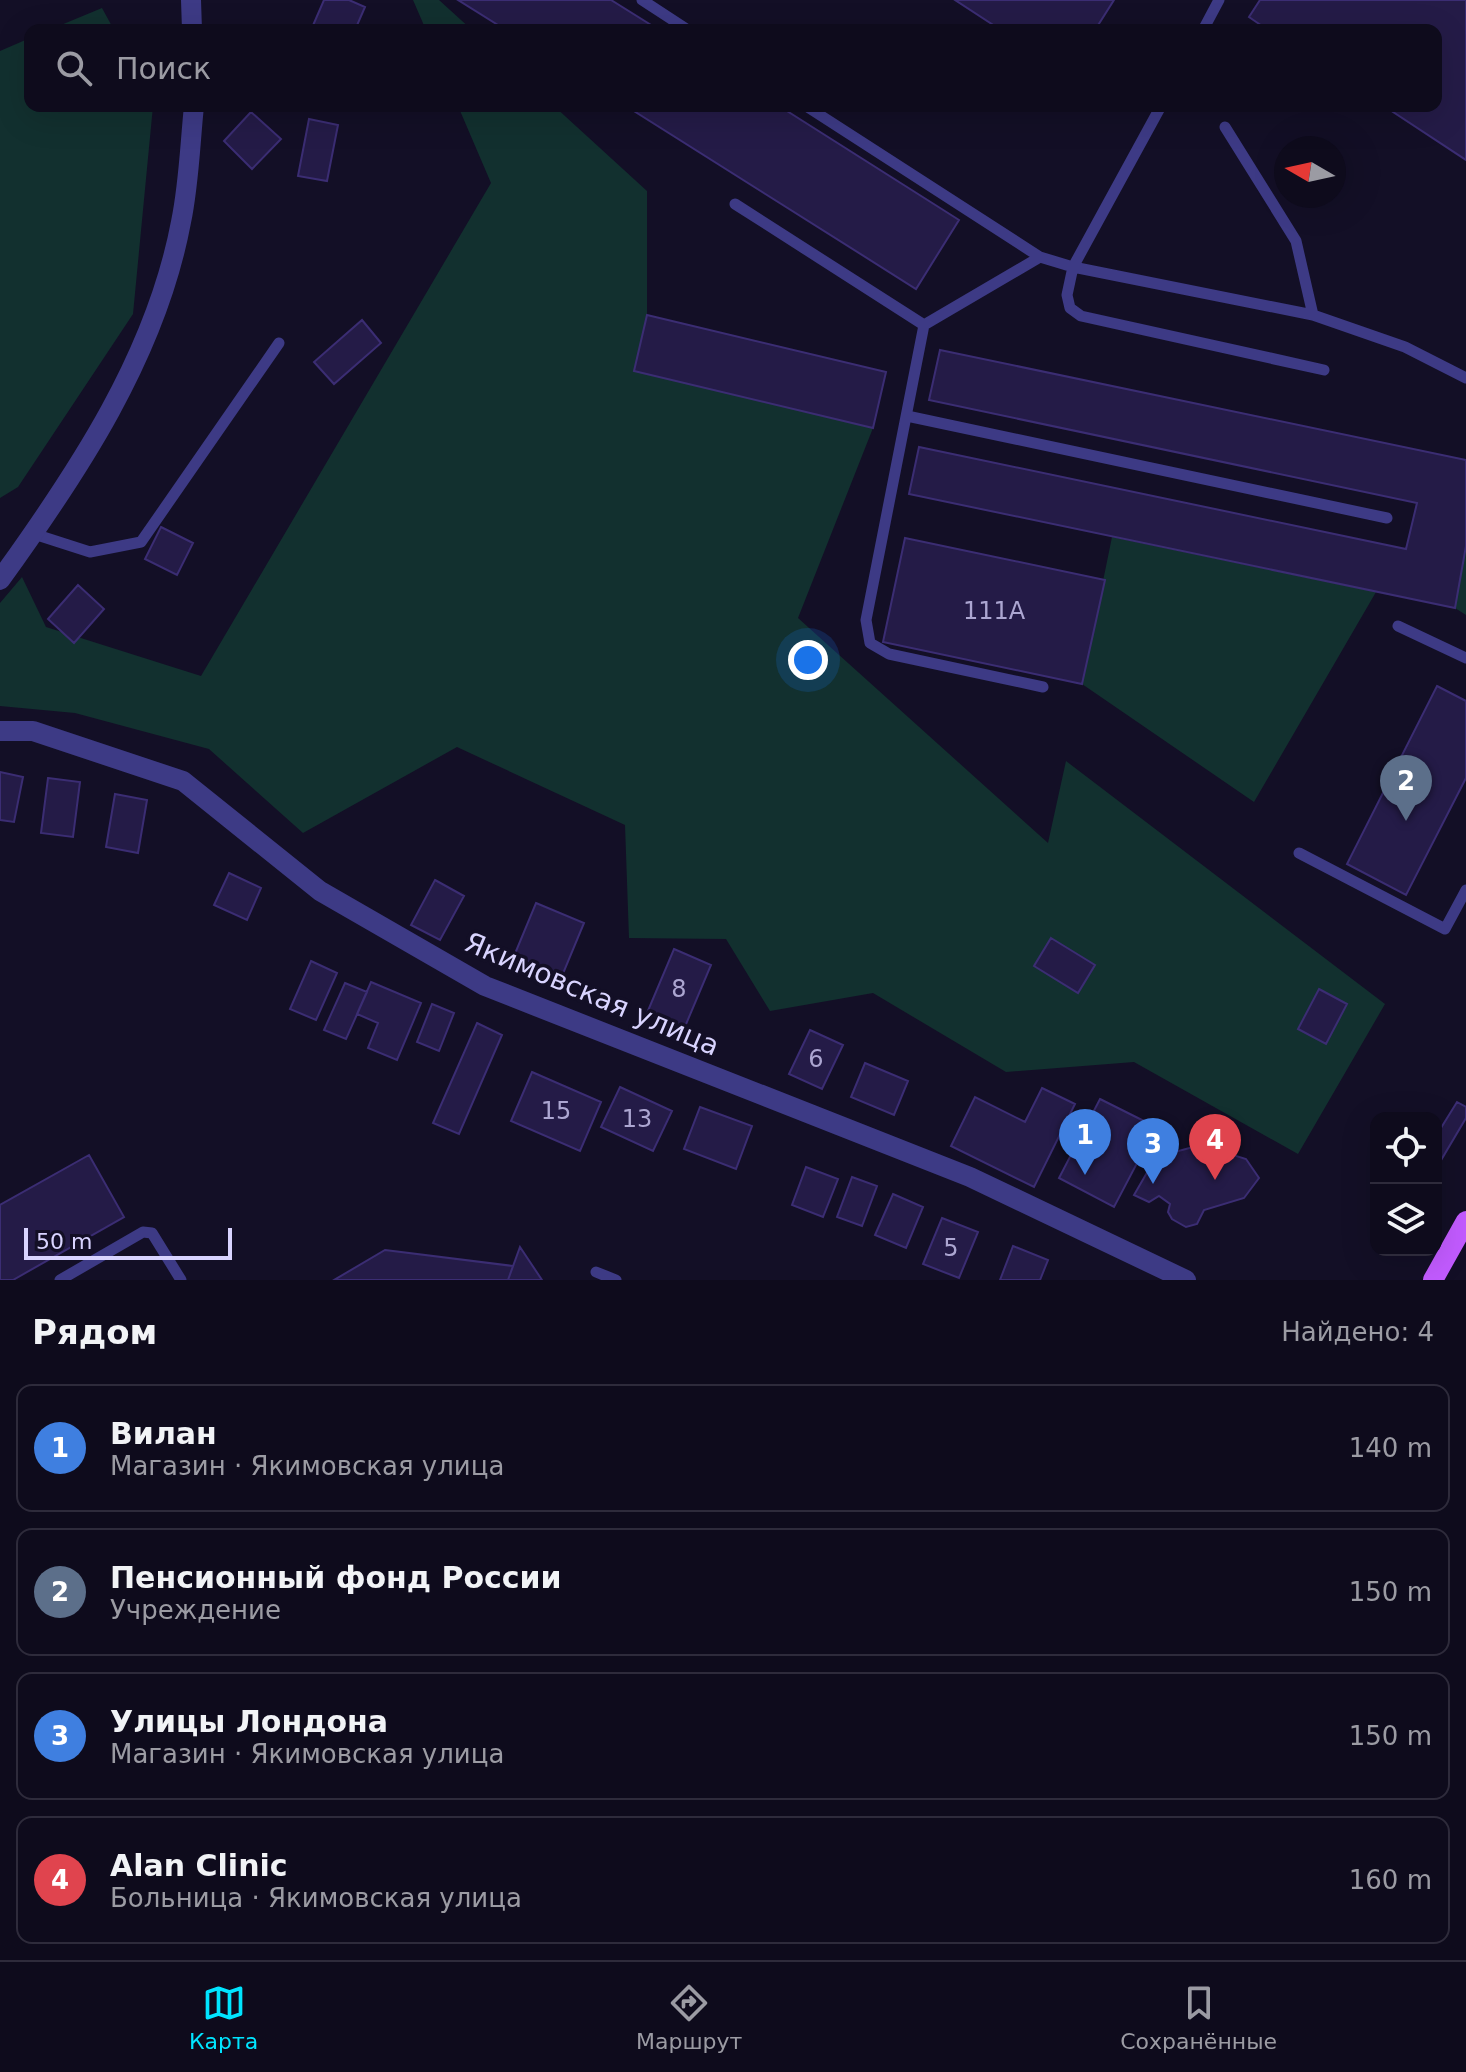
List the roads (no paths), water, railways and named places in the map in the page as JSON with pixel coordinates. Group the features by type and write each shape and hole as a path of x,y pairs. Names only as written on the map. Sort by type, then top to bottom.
{"main road":[{"path":"1433,1280 1466,1221"}],"street":[{"path":"191,0 192,24"},
{"path":"0,580 34,534 130,378 158,308 182,222 193,112"},
{"name":"Якимовская улица","path":"0,731 33,731 183,781 320,891 485,986 970,1177 1186,1280"}],"lane":[{"path":"642,0 679,24"},
{"path":"1206,24 1219,0"},
{"path":"815,112 1040,257 1073,267 1313,315 1405,347 1466,378"},
{"path":"1158,112 1073,267 1067,295 1070,308 1081,316 1324,370"},
{"path":"1225,127 1296,241 1313,315"},
{"path":"735,204 924,325"},
{"path":"1040,257 924,325 866,620 870,643 889,654 1043,687"},
{"path":"34,534 90,552 141,542 279,343"},
{"path":"907,416 1387,518"},
{"path":"1398,626 1466,658"},
{"path":"1299,853 1445,929 1466,890"},
{"path":"60,1280 143,1232 152,1233 159,1240 181,1280"},
{"path":"596,1272 616,1280"}],"place":[{"name":"Пенсионный фонд России","path":"1406,821"},
{"name":"Вилан","path":"1085,1175"},
{"name":"Alan Clinic","path":"1215,1180"},
{"name":"Улицы Лондона","path":"1153,1184"}]}
